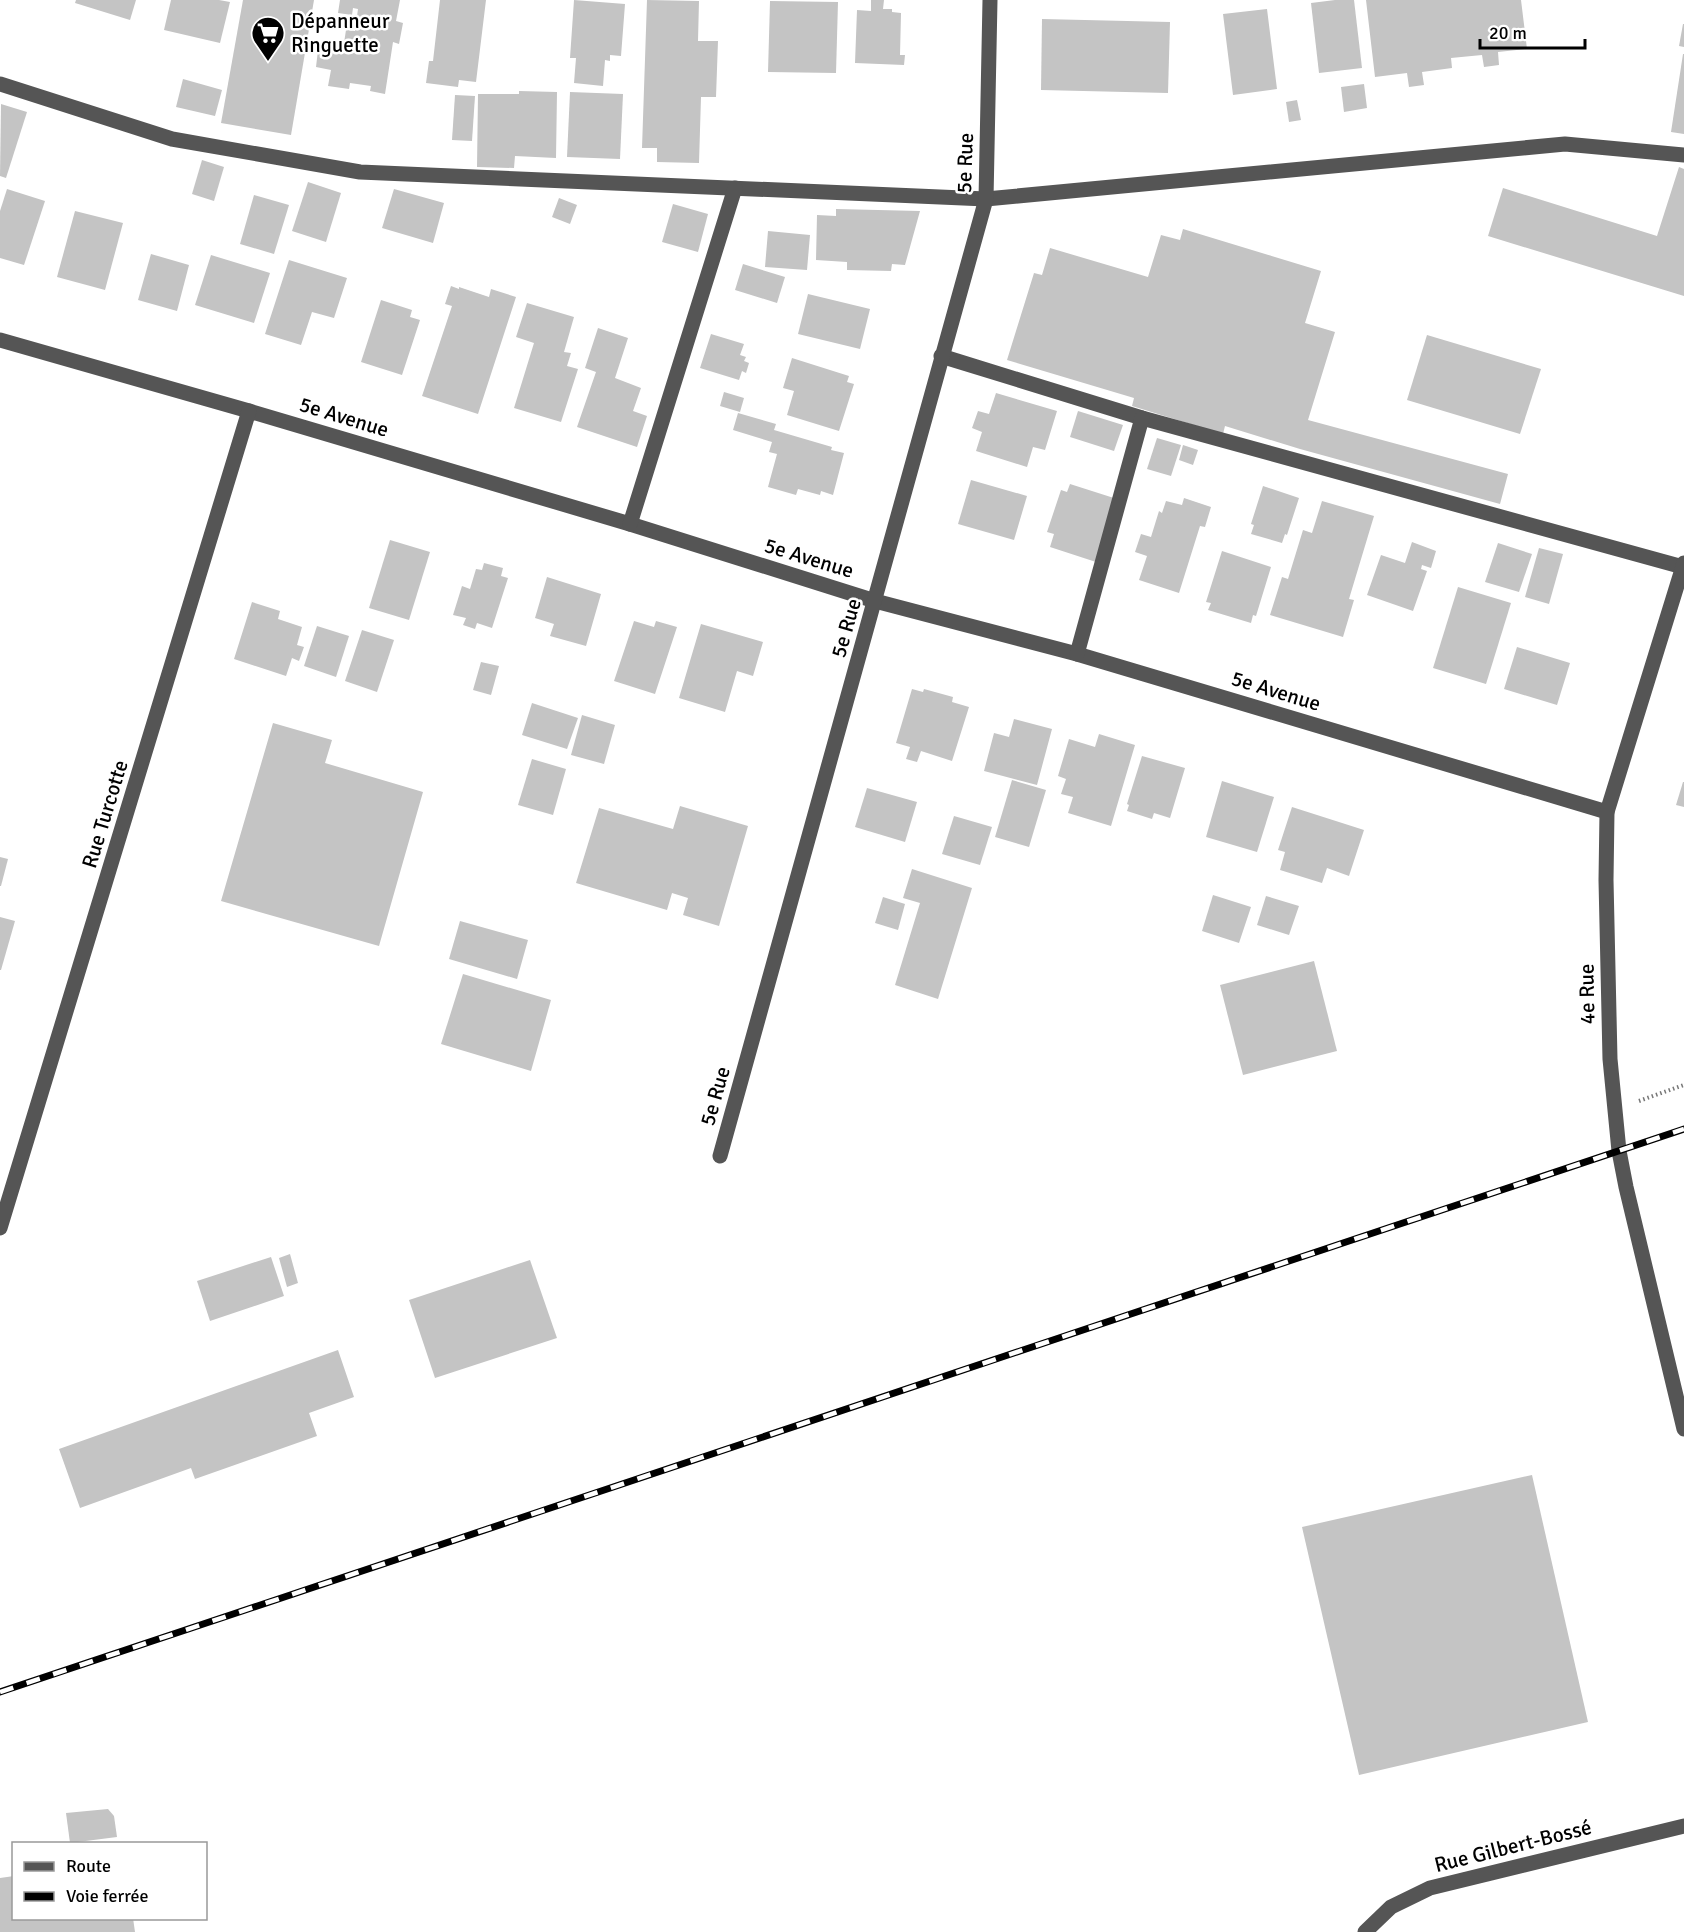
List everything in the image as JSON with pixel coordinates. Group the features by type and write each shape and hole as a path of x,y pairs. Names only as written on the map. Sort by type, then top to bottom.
{"street":[{"name":"5e Rue","path":"720,1156 986,199 990,0"},
{"path":"0,84 172,139 360,172 986,199 1565,144 1684,155"},
{"path":"630,524 735,188"},
{"name":"5e Avenue","path":"0,340 630,524 875,601 1077,654 1606,812"},
{"path":"941,356 1142,418 1683,565"},
{"name":"Rue Turcotte","path":"0,1228 249,411"},
{"path":"1077,654 1142,418"},
{"name":"4e Rue","path":"1683,565 1606,812 1606,880 1610,1059 1619,1150 1684,1429"},
{"name":"Rue Gilbert-Bossé","path":"1365,1932 1391,1908 1430,1888 1684,1826"}],"path":[{"path":"1615,1109 1684,1085"}],"building":[{"path":"76,0 136,0 130,20 75,3"},
{"path":"171,0 230,2 220,43 164,30"},
{"name":"Dépanneur Ringuette","path":"243,0 314,0 291,135 221,123"},
{"path":"340,0 400,0 396,21 403,23 399,44 393,42 385,94 370,91 371,86 350,83 349,89 328,86 331,70 316,67 318,50 333,52 335,42 344,43 346,30 355,31 358,9 353,8 352,15 338,13"},
{"path":"440,0 486,0 476,82 459,80 458,87 426,83 429,61 433,61"},
{"path":"574,0 625,4 621,56 610,55 610,61 605,60 603,86 574,83 576,58 570,58"},
{"path":"647,0 699,1 698,41 718,41 716,97 701,97 699,163 657,162 657,148 642,148"},
{"path":"871,0 884,0 883,9 892,9 892,12 901,13 900,55 905,55 904,65 855,63 857,10 871,11"},
{"path":"1354,0 1362,68 1319,73 1311,3"},
{"path":"1366,0 1521,0 1527,49 1498,52 1499,65 1484,67 1482,55 1451,58 1452,68 1422,72 1424,85 1409,87 1407,73 1375,77"},
{"path":"770,1 838,2 836,73 768,72"},
{"path":"1267,9 1277,89 1233,95 1223,14"},
{"path":"1042,19 1170,22 1168,93 1041,90"},
{"path":"1684,24 1684,47 1679,46"},
{"path":"1684,54 1684,134 1671,132"},
{"path":"183,79 222,90 215,116 176,107"},
{"path":"1364,84 1367,108 1344,112 1341,87"},
{"path":"519,91 557,92 556,158 515,156 514,168 477,167 478,94 519,94"},
{"path":"570,92 623,94 620,159 567,157"},
{"path":"455,95 475,96 472,141 452,140"},
{"path":"1297,100 1301,120 1289,122 1286,102"},
{"path":"1,104 27,112 6,178 0,176"},
{"path":"202,160 224,167 214,201 192,194"},
{"path":"1679,167 1684,169 1684,296 1488,236 1503,188 1657,236"},
{"path":"308,182 341,193 326,242 292,231"},
{"path":"7,189 45,201 24,265 0,258 0,211"},
{"path":"394,189 444,203 433,243 382,228"},
{"path":"254,195 289,205 274,254 240,244"},
{"path":"559,198 577,205 570,224 552,217"},
{"path":"673,204 708,214 698,252 662,242"},
{"path":"836,209 920,211 905,265 892,264 891,271 847,270 847,262 816,260 817,215 836,216"},
{"path":"75,211 123,223 105,290 57,277"},
{"path":"1183,229 1321,271 1305,323 1335,332 1308,420 1508,474 1500,504 1225,426 1223,434 1132,406 1134,398 1007,360 1034,273 1042,275 1050,248 1148,277 1161,235 1180,240"},
{"path":"768,231 810,235 807,270 765,267"},
{"path":"151,254 189,265 177,311 138,300"},
{"path":"211,255 270,273 254,323 195,305"},
{"path":"289,260 347,278 334,318 312,312 301,345 265,334"},
{"path":"743,264 785,277 777,303 735,290"},
{"path":"451,286 489,297 491,289 516,297 478,414 422,396 452,306 445,304"},
{"path":"808,294 870,309 860,349 798,334"},
{"path":"381,300 412,310 410,317 420,320 402,375 361,362"},
{"path":"527,303 574,317 564,352 571,353 567,366 578,369 561,422 514,408 534,343 516,337"},
{"path":"598,328 628,338 615,378 641,388 633,411 647,416 637,447 577,427 596,372 585,368"},
{"path":"711,334 744,344 740,355 746,357 744,361 749,363 746,373 742,371 739,380 700,368"},
{"path":"1427,335 1541,369 1520,434 1407,400"},
{"path":"792,358 849,376 847,382 854,384 839,431 787,415 794,391 783,388"},
{"path":"724,392 744,398 740,412 720,406"},
{"path":"996,393 1057,411 1045,450 1033,447 1027,467 976,451 982,432 972,428 978,411 989,414"},
{"path":"1078,411 1123,425 1114,451 1070,437"},
{"path":"738,413 776,424 774,430 832,447 831,450 844,453 833,495 821,491 820,495 798,489 796,495 768,487 777,454 769,452 772,442 733,430"},
{"path":"1157,438 1181,445 1171,476 1147,469"},
{"path":"1183,445 1198,450 1193,465 1179,460"},
{"path":"971,480 1027,496 1014,540 958,524"},
{"path":"1070,484 1117,499 1096,562 1050,547 1054,534 1047,532 1061,490 1067,492"},
{"path":"1263,486 1299,498 1287,535 1285,534 1282,543 1251,534 1254,525 1251,524"},
{"path":"1184,498 1211,507 1205,527 1200,526 1179,593 1139,580 1147,556 1135,552 1141,534 1151,537 1159,511 1162,513 1166,501 1182,505"},
{"path":"1322,501 1374,516 1349,599 1354,600 1343,637 1270,615 1282,577 1288,579 1303,530 1312,533"},
{"path":"390,540 430,552 409,620 369,608"},
{"path":"1412,542 1436,551 1431,568 1422,565 1421,569 1427,571 1413,611 1367,595 1381,555 1405,563"},
{"path":"1498,543 1532,554 1519,592 1485,582"},
{"path":"1539,548 1563,554 1549,604 1525,597"},
{"path":"1222,551 1271,567 1256,616 1253,615 1251,623 1208,610 1211,603 1206,602"},
{"path":"484,563 503,568 501,576 508,578 492,628 477,623 475,629 463,625 466,618 453,615 462,586 470,589 476,569 482,570"},
{"path":"547,577 601,594 586,646 550,636 554,624 535,618"},
{"path":"1458,587 1511,603 1486,684 1433,668"},
{"path":"252,602 280,611 278,619 302,627 297,645 304,647 299,661 292,658 286,676 234,659"},
{"path":"634,621 654,627 656,621 677,627 655,694 614,681"},
{"path":"701,624 763,642 753,676 737,671 725,712 679,698"},
{"path":"317,626 349,636 336,677 304,666"},
{"path":"362,630 394,640 377,692 345,681"},
{"path":"1517,647 1570,663 1557,705 1504,689"},
{"path":"481,662 499,666 491,695 473,690"},
{"path":"912,689 923,692 924,689 953,697 952,702 969,707 952,761 921,751 917,762 906,759 910,747 896,743"},
{"path":"532,703 578,718 567,749 522,735"},
{"path":"582,715 615,725 604,764 571,755"},
{"path":"1014,719 1052,729 1037,785 984,771 994,733 1009,737"},
{"path":"273,723 332,740 325,763 423,792 379,946 221,901"},
{"path":"1099,734 1135,745 1111,826 1068,813 1073,797 1061,794 1066,779 1058,776 1069,739 1095,747"},
{"path":"1142,756 1185,768 1170,818 1154,813 1152,819 1127,811 1129,805 1127,804"},
{"path":"532,759 566,769 553,815 518,805"},
{"path":"1012,780 1046,790 1029,847 995,837"},
{"path":"1222,781 1274,797 1257,852 1206,837"},
{"path":"1684,782 1684,807 1676,805"},
{"path":"867,788 917,802 905,842 855,827"},
{"path":"680,806 748,826 719,926 683,915 688,898 672,893 667,910 576,883 599,808 673,829"},
{"path":"1292,807 1364,830 1349,876 1327,868 1322,883 1280,870 1285,852 1278,850"},
{"path":"954,816 992,827 980,865 942,854"},
{"path":"0,857 8,859 1,886 0,886"},
{"path":"912,869 972,888 938,999 895,985 920,903 903,898"},
{"path":"1213,895 1251,907 1239,943 1202,931"},
{"path":"1266,896 1299,906 1289,935 1257,925"},
{"path":"883,897 905,904 898,930 875,923"},
{"path":"0,917 15,921 1,970 0,970"},
{"path":"460,921 528,940 517,979 449,959"},
{"path":"1314,961 1337,1051 1243,1075 1220,985"},
{"path":"463,974 551,1000 531,1071 441,1044"},
{"path":"290,1254 298,1283 287,1287 279,1258"},
{"path":"271,1257 284,1296 210,1321 197,1281"},
{"path":"530,1260 557,1338 435,1378 409,1300"},
{"path":"338,1350 354,1397 309,1413 317,1436 195,1479 191,1468 80,1508 59,1449"},
{"path":"1532,1475 1588,1722 1359,1775 1302,1527"},
{"path":"108,1809 114,1816 117,1837 70,1842 66,1813"},
{"path":"12,1876 12,1920 133,1920 135,1932 0,1932 0,1878"}],"railway":[{"path":"0,1692 1684,1129"}],"place":[{"name":"Dépanneur Ringuette","path":"268,62"}]}
